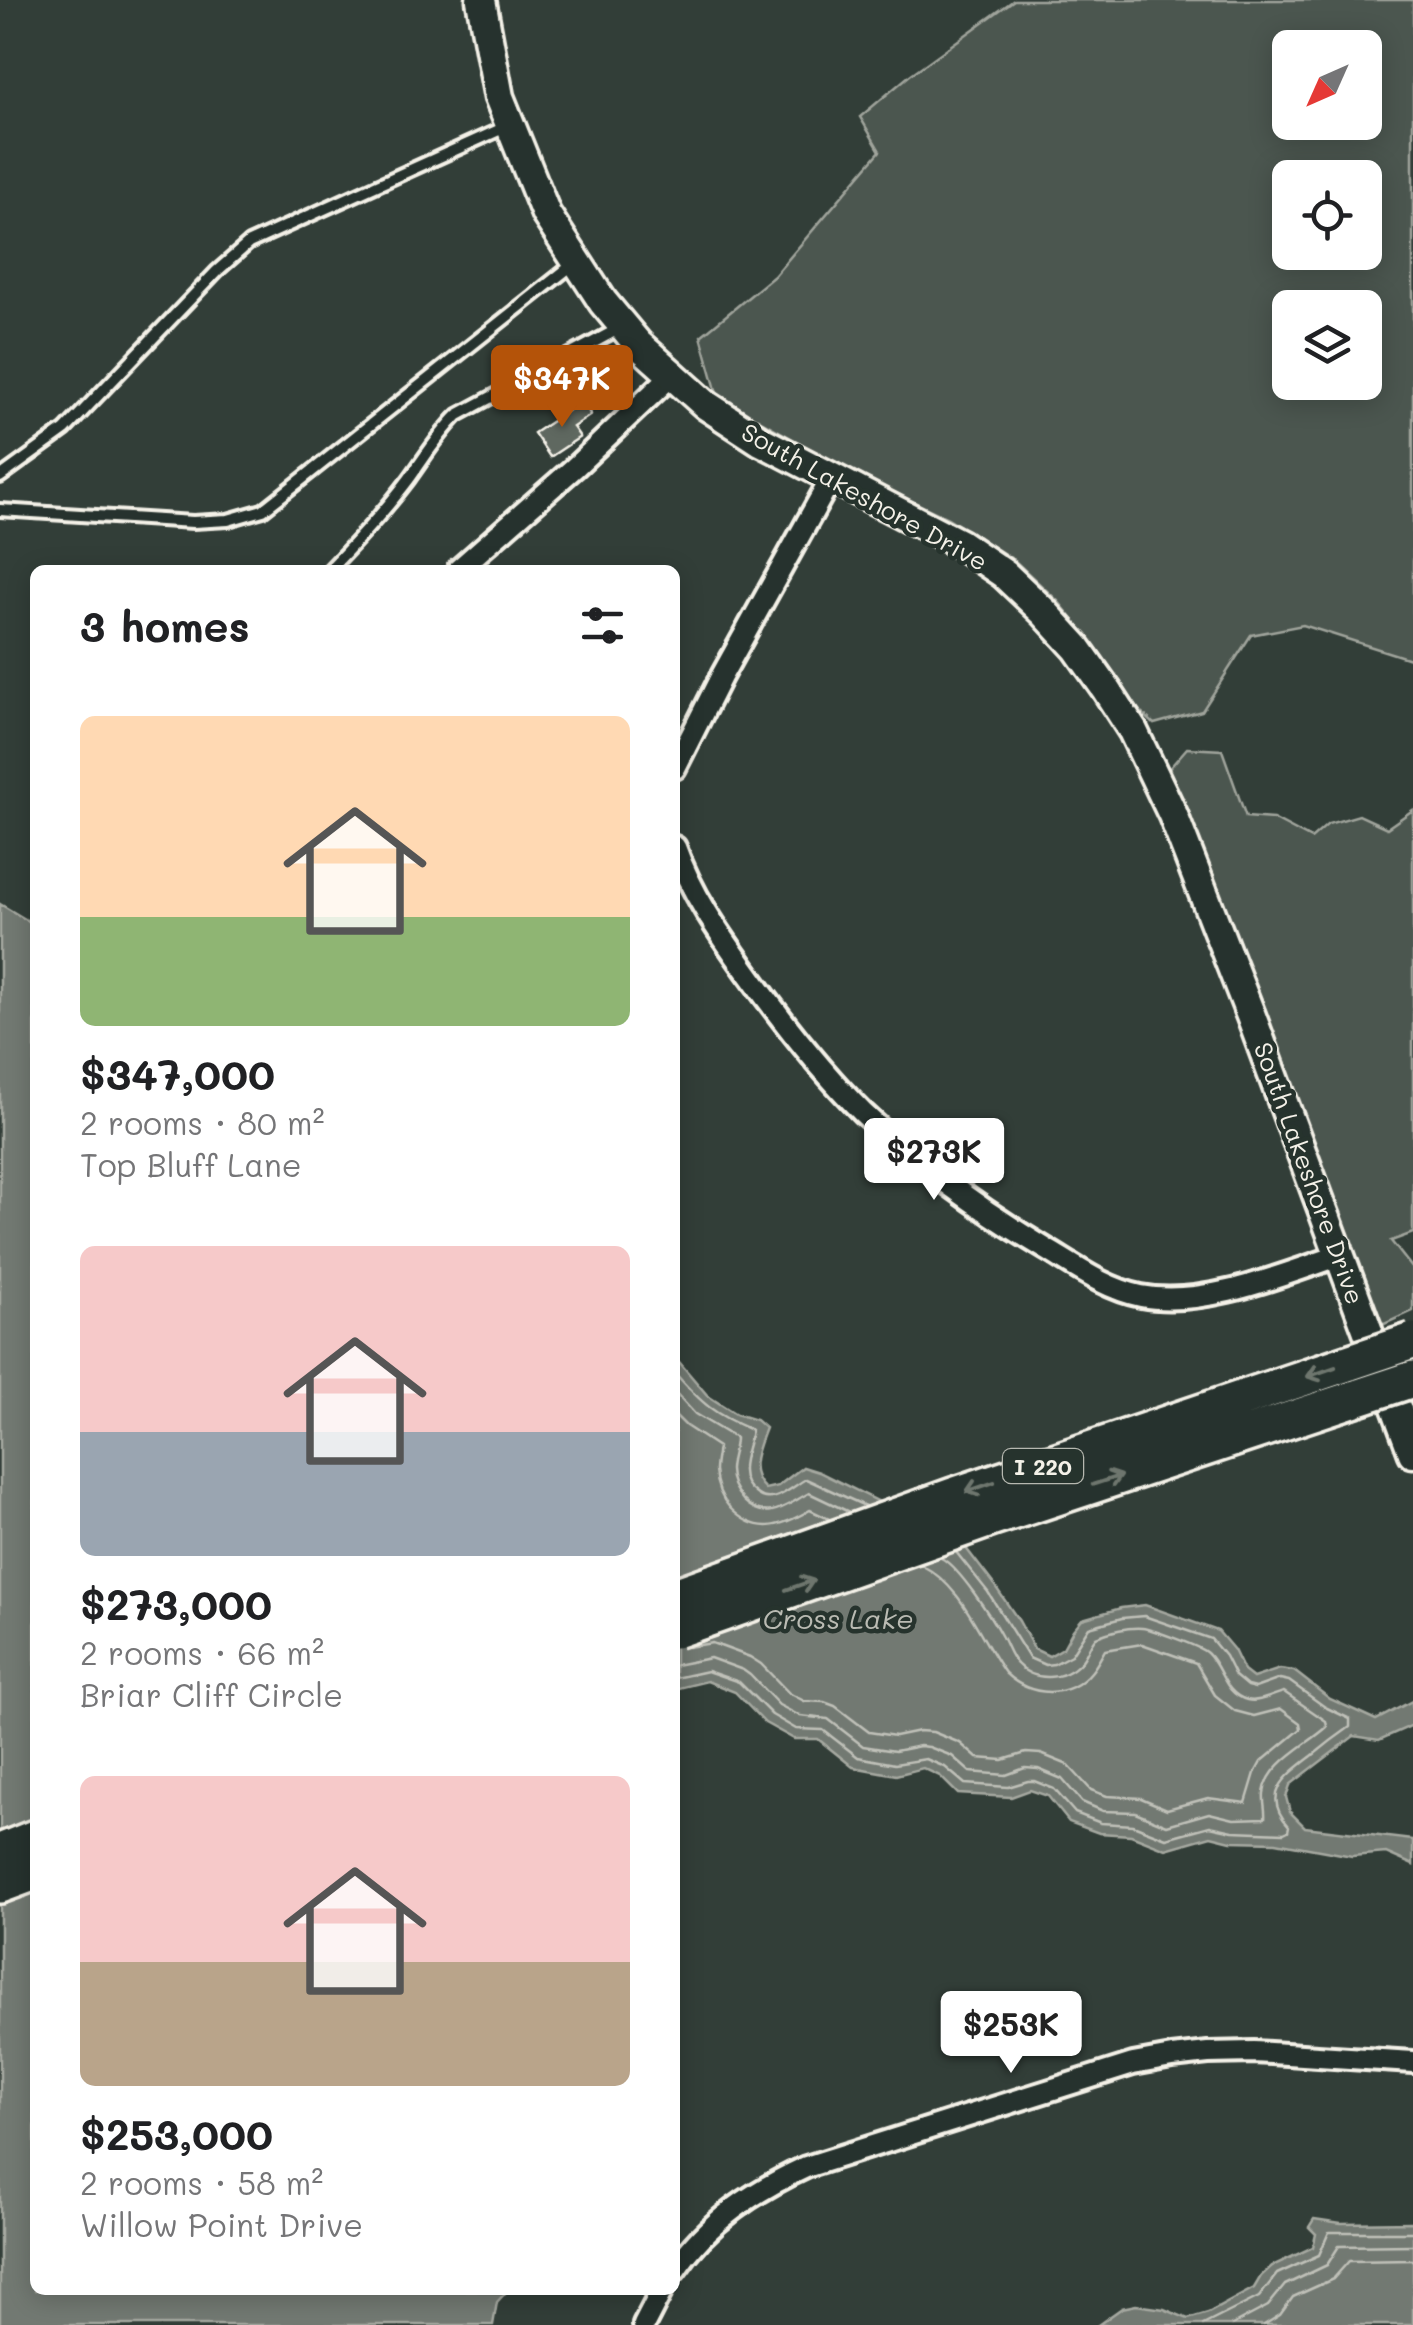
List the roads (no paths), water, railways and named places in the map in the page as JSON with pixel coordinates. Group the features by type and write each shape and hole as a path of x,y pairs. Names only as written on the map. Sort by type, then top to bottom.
{"highway":[{"name":"I 220","path":"680,1594 953,1496 1413,1341"},
{"name":"I 220","path":"680,1628 993,1518 1413,1379"},
{"path":"0,1852 30,1840"},
{"path":"0,1885 30,1874"}],"street":[{"name":"South Lakeshore Drive","path":"481,0 499,97 546,214 622,327 706,405 761,440 947,537 1004,574 1066,636 1106,688 1133,731 1173,814 1413,1453"},
{"path":"464,565 671,376"},
{"path":"680,758 831,478"},
{"path":"680,862 718,932 772,1008 860,1110 902,1148 1037,1244 1109,1286 1154,1298 1211,1295 1341,1255"},
{"path":"680,2264 716,2222 771,2183 806,2168 1133,2064 1208,2053 1254,2052 1413,2062"},
{"path":"644,2325 659,2295"}],"lane":[{"path":"0,477 65,430 217,271 248,244 510,125"},
{"path":"0,510 193,522 228,520 263,510 577,262"},
{"path":"334,565 368,529 458,415 622,327"}],"water":[{"path":"0,904 30,922 30,2295 503,2295 497,2302 493,2325 0,2325"},
{"name":"Cross Lake","path":"680,1363 708,1396 765,1428 755,1468 765,1489 778,1486 803,1467 962,1543 1019,1621 1034,1649 1049,1656 1063,1648 1082,1619 1145,1605 1218,1631 1234,1650 1244,1671 1253,1678 1280,1669 1294,1671 1330,1699 1376,1720 1412,1701 1413,1725 1379,1740 1354,1736 1290,1785 1286,1797 1290,1812 1305,1827 1413,1840 1413,1865 1386,1853 1352,1856 1276,1842 1231,1841 1211,1836 1166,1849 1131,1835 1099,1833 1069,1822 1048,1796 1030,1790 1011,1797 958,1794 940,1776 923,1768 896,1775 853,1767 818,1739 794,1739 765,1723 735,1692 707,1681 680,1688"},
{"path":"1314,2219 1341,2223 1413,2222 1413,2325 1098,2325 1122,2308 1136,2305 1164,2309 1188,2319 1208,2313 1254,2288 1272,2266 1313,2247 1316,2234 1309,2227"}]}
